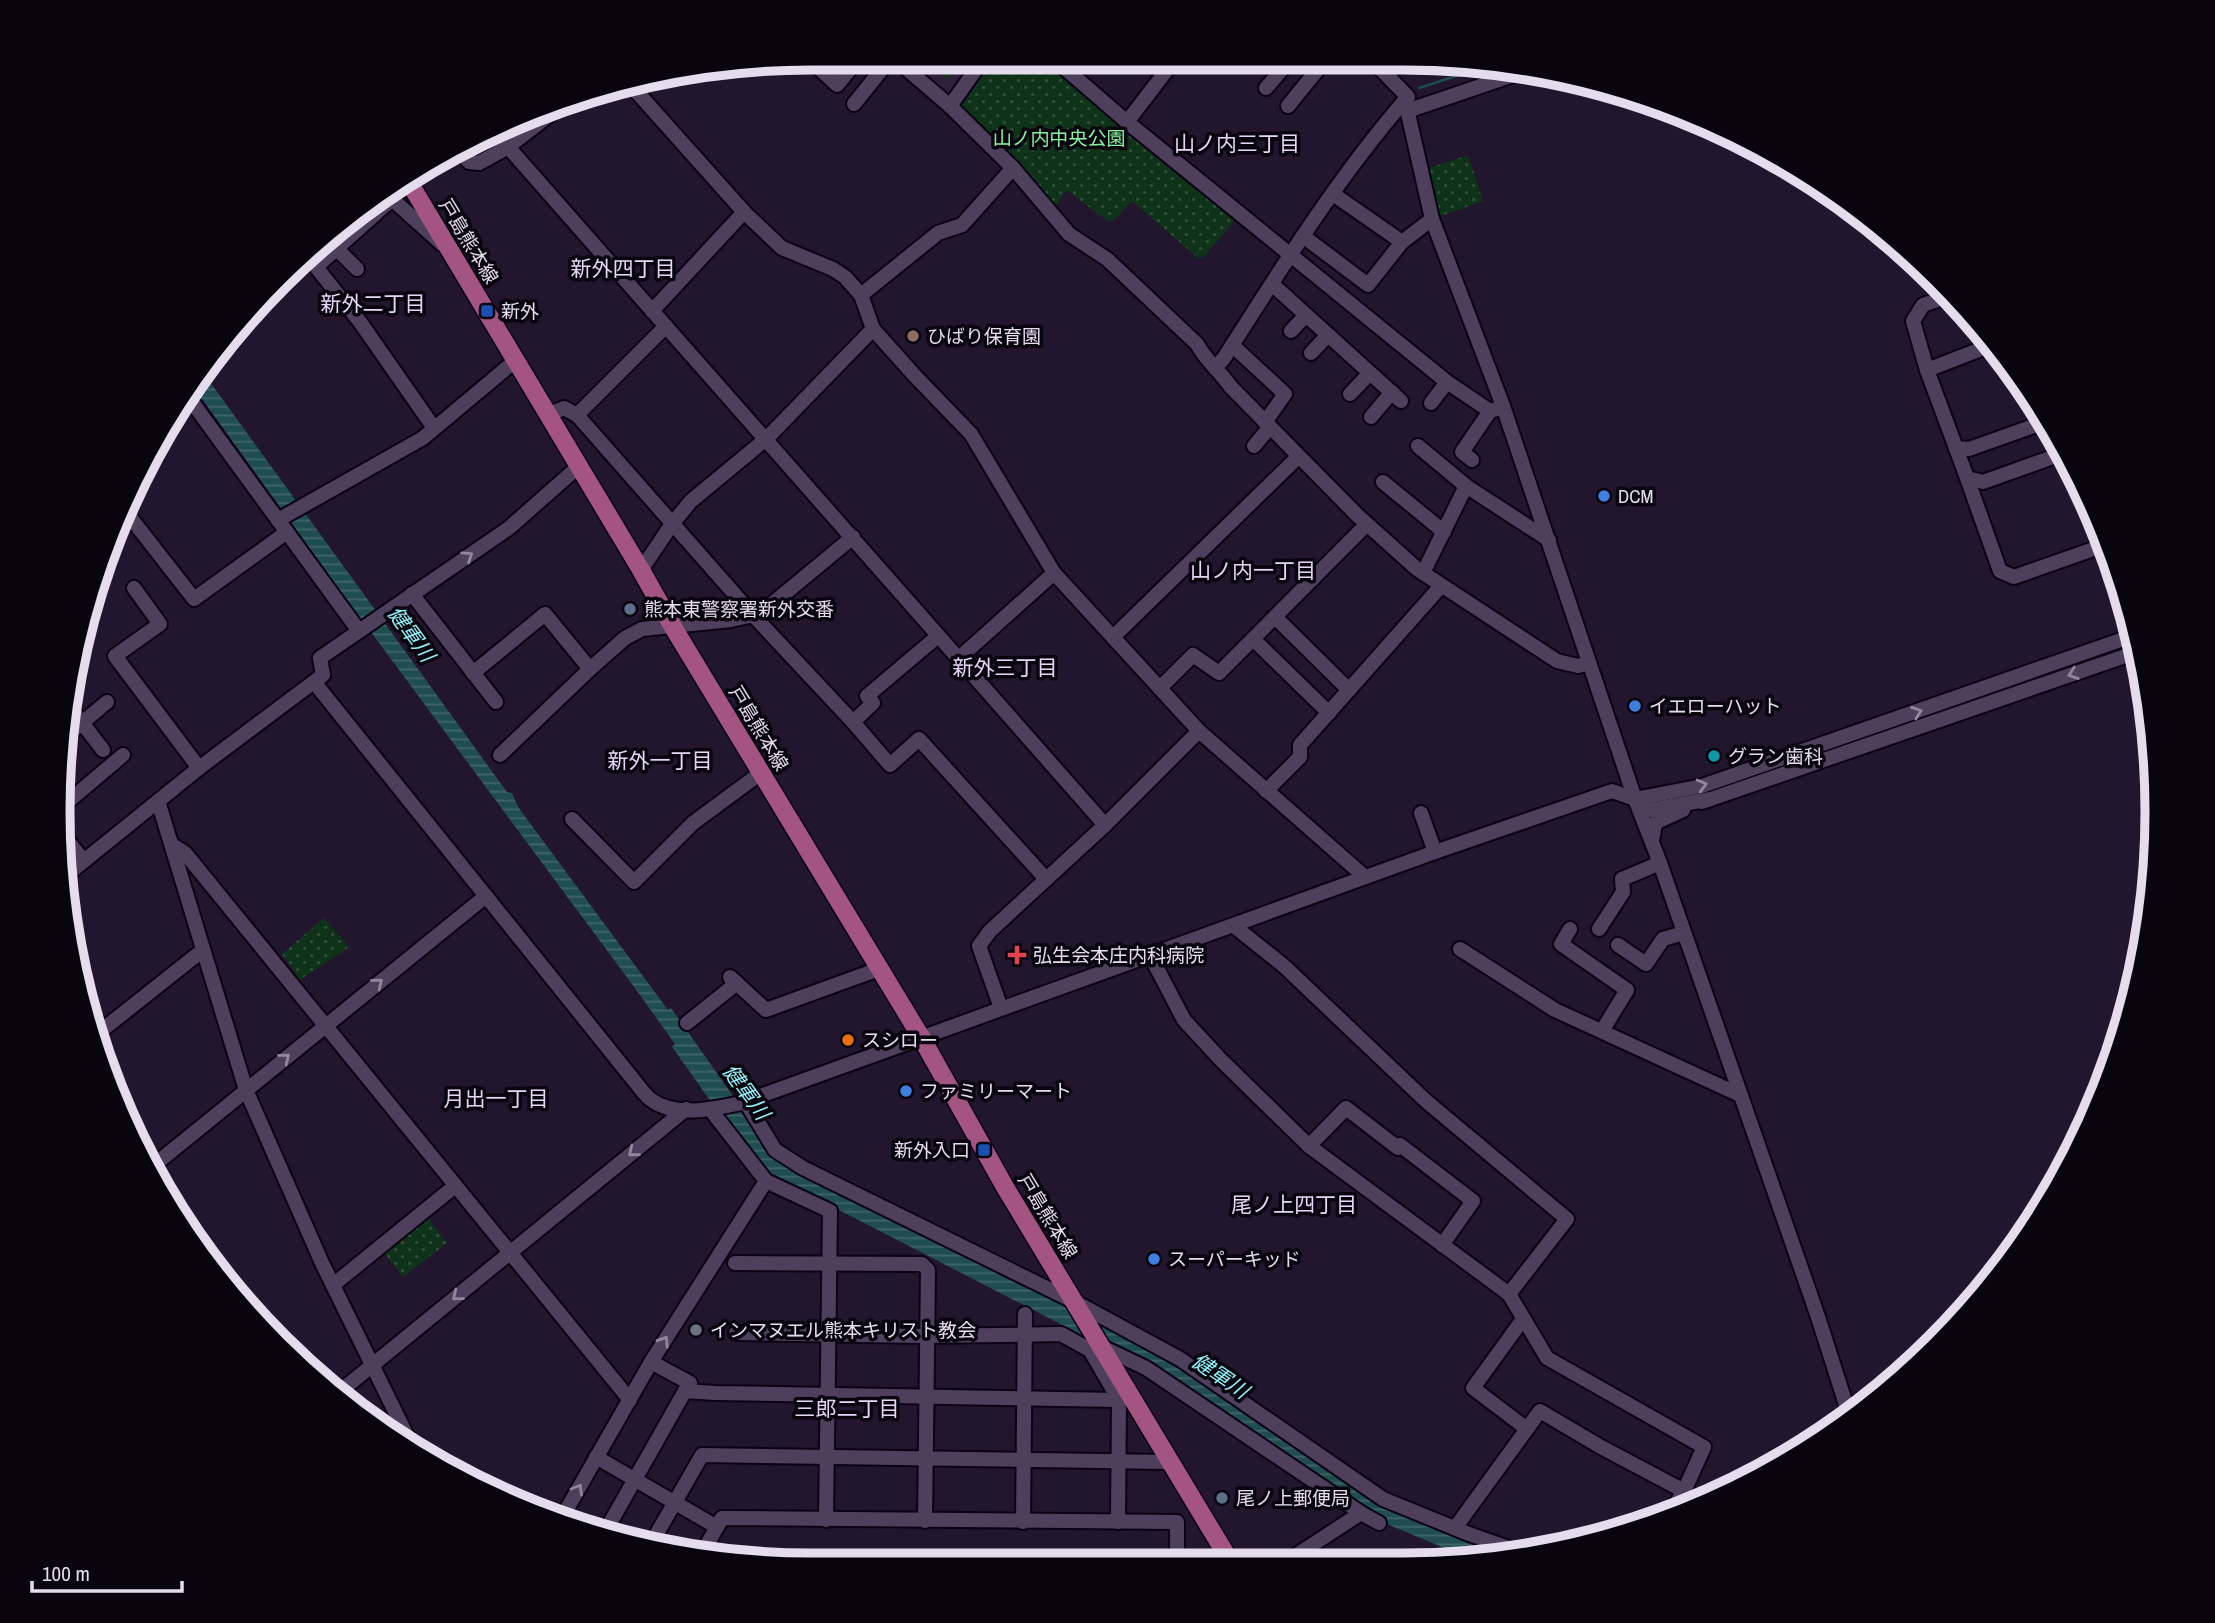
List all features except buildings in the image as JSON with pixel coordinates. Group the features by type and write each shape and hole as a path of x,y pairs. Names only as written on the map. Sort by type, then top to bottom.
{"main road":[{"name":"戸島熊本線","path":"412,187 673,627 921,1037 1005,1187 1104,1348"},
{"path":"1104,1348 1125,1399 1169,1462 1226,1553"}],"street":[{"path":"821,70 838,85 850,70"},
{"path":"854,104 882,70"},
{"path":"906,70 950,106 1013,167 1069,234 1107,259 1197,344 1206,359 1298,457 1367,524 1423,573 1557,661 1578,666 1589,663"},
{"path":"950,106 976,70"},
{"path":"1067,70 1447,382 1497,409"},
{"path":"1127,122 1167,70"},
{"path":"1266,88 1282,70"},
{"path":"1288,106 1317,70"},
{"path":"1382,70 1408,97 1406,105 1433,219 1497,409 1549,540 1635,799 1660,863 1846,1406"},
{"path":"1215,368 1365,146 1406,105 1505,77"},
{"path":"636,91 744,212 782,248 833,269 845,277 860,295 873,329 971,434 1054,573 1199,731 1365,877"},
{"path":"464,157 468,162 479,163 508,147 542,121"},
{"path":"508,147 1105,825"},
{"path":"860,295 938,233 962,225 1013,167"},
{"path":"1332,194 1402,242"},
{"path":"315,261 337,249 393,200 450,251"},
{"path":"652,311 744,212"},
{"path":"1303,236 1368,285 1402,242 1433,219"},
{"path":"337,249 356,269"},
{"path":"313,264 360,322 434,428"},
{"path":"1272,284 1396,397 1371,417"},
{"path":"1939,299 1923,305 1913,321 1927,370 2000,571 2014,577 2097,548"},
{"path":"1291,331 1307,315"},
{"path":"577,415 666,326"},
{"path":"641,570 691,501 766,439 873,329"},
{"path":"1311,353 1328,335"},
{"path":"1233,345 1285,394 1254,446"},
{"path":"1927,370 1982,349"},
{"path":"131,518 194,599 303,504 423,438 516,360"},
{"path":"1350,394 1370,373"},
{"path":"1431,403 1447,382"},
{"path":"193,403 360,630"},
{"path":"547,415 564,408 577,415 643,493 890,765 919,739 1046,879"},
{"path":"1472,460 1462,452 1497,409"},
{"path":"1956,448 1969,449 2036,425"},
{"path":"1418,446 1466,486 1549,540"},
{"path":"1967,478 1983,482 2054,456"},
{"path":"1113,637 1298,457"},
{"path":"579,467 509,528 320,658 318,679 486,896 650,1098 669,1108 712,1109 743,1102 1365,877 1612,791 1635,799 1651,810 1710,799"},
{"path":"1383,482 1444,532"},
{"path":"1423,573 1466,486"},
{"path":"1160,688 1193,655 1219,673 1367,524"},
{"path":"500,755 625,638 642,629 753,615 772,604 853,537"},
{"path":"958,659 1054,573"},
{"path":"1266,791 1300,757 1300,746 1441,586"},
{"path":"134,588 160,624 115,656 199,768"},
{"path":"412,594 496,702"},
{"path":"473,673 545,614 590,669"},
{"path":"1275,617 1349,690"},
{"path":"852,722 873,703 867,696 938,636"},
{"path":"1253,639 1328,713"},
{"path":"1635,799 1702,786 2124,639"},
{"path":"1652,842 1655,823 1710,799 2128,655"},
{"path":"73,870 199,768 318,679"},
{"path":"75,729 107,702"},
{"path":"76,714 103,750"},
{"path":"1002,1009 979,946 990,931 1105,825 1199,731"},
{"path":"71,799 123,755"},
{"path":"572,819 634,882 692,823 762,772"},
{"path":"158,801 246,1090 333,1285 403,1430"},
{"path":"1421,813 1435,852"},
{"path":"172,845 185,853 630,1400"},
{"path":"71,846 83,861"},
{"path":"1599,929 1623,892 1622,879 1660,863"},
{"path":"158,1162 486,896"},
{"path":"1234,926 1284,966 1426,1101 1567,1219 1510,1294"},
{"path":"1570,929 1561,944 1627,990 1602,1031"},
{"path":"1618,945 1646,964 1663,939 1684,933"},
{"path":"1460,949 1555,1010 1740,1095"},
{"path":"103,1029 203,950"},
{"path":"1150,955 1184,1020 1221,1060 1309,1146 1510,1294 1547,1358 1704,1447 1678,1500"},
{"path":"687,1023 733,980 766,1010 879,969"},
{"path":"743,1102 775,1150 803,1168 1075,1302 1180,1359 1383,1499 1505,1546"},
{"path":"1309,1146 1346,1108 1473,1201 1441,1245"},
{"path":"712,1109 766,1181 830,1211 825,1520"},
{"path":"345,1387 686,1110"},
{"path":"565,1511 651,1362 766,1181"},
{"path":"333,1285 456,1186"},
{"path":"736,1263 922,1264 928,1270 925,1521"},
{"path":"1023,1522 1025,1314"},
{"path":"1523,1319 1473,1388 1527,1429"},
{"path":"736,1333 927,1336 1061,1334 1090,1350 1125,1399 1118,1461 1118,1522"},
{"path":"1104,1348 1146,1368 1379,1523"},
{"path":"609,1525 690,1383 651,1362"},
{"path":"685,1391 715,1394 1125,1399"},
{"path":"1455,1528 1540,1411 1684,1491"},
{"path":"655,1536 702,1455 1169,1462"},
{"path":"596,1457 717,1527"},
{"path":"1300,1553 1361,1513"},
{"path":"707,1546 722,1518 1177,1522 1177,1553"}],"shaded area":[{"path":"916,70 972,70 953,94 946,95"},
{"path":"209,380 507,792 512,793 518,807 668,1010 671,1008 771,1150 1144,1341 1367,1491 1501,1547 1452,1551 1389,1525 1132,1358 1076,1332 773,1176 720,1114 672,1047 675,1044 637,991 342,593 199,394"}],"green space":[{"path":"937,70 956,70 948,79"},
{"name":"山ノ内中央公園","path":"980,70 1059,70 1234,216 1234,221 1205,256 1198,258 1132,201 1109,222 1065,191 1054,211 958,104"},
{"path":"1468,155 1483,201 1441,216 1426,169"},
{"path":"324,918 349,947 300,980 282,954"},
{"path":"426,1216 447,1243 403,1277 382,1250"}],"waterway":[{"path":"1419,88 1465,73"}],"place":[{"name":"新外","path":"487,311"},
{"name":"ひばり保育園","path":"913,336"},
{"name":"DCM","path":"1604,496"},
{"name":"熊本東警察署新外交番","path":"630,609"},
{"name":"イエローハット","path":"1635,706"},
{"name":"グラン歯科","path":"1714,756"},
{"name":"弘生会本庄内科病院","path":"1017,955"},
{"name":"スシロー","path":"848,1040"},
{"name":"ファミリーマート","path":"906,1091"},
{"name":"新外入口","path":"984,1150"},
{"name":"スーパーキッド","path":"1154,1259"},
{"name":"インマヌエル熊本キリスト教会","path":"696,1330"},
{"name":"尾ノ上郵便局","path":"1222,1498"}],"district":[{"name":"山ノ内三丁目","path":"1237,144"},
{"name":"新外四丁目","path":"623,269"},
{"name":"新外二丁目","path":"373,304"},
{"name":"山ノ内一丁目","path":"1253,571"},
{"name":"新外三丁目","path":"1005,668"},
{"name":"新外一丁目","path":"660,761"},
{"name":"月出一丁目","path":"496,1099"},
{"name":"尾ノ上四丁目","path":"1294,1205"},
{"name":"三郎二丁目","path":"847,1409"}],"water label":[{"name":"健軍川","path":"411,634"},
{"name":"健軍川","path":"746,1092"},
{"name":"健軍川","path":"1220,1376"}]}
